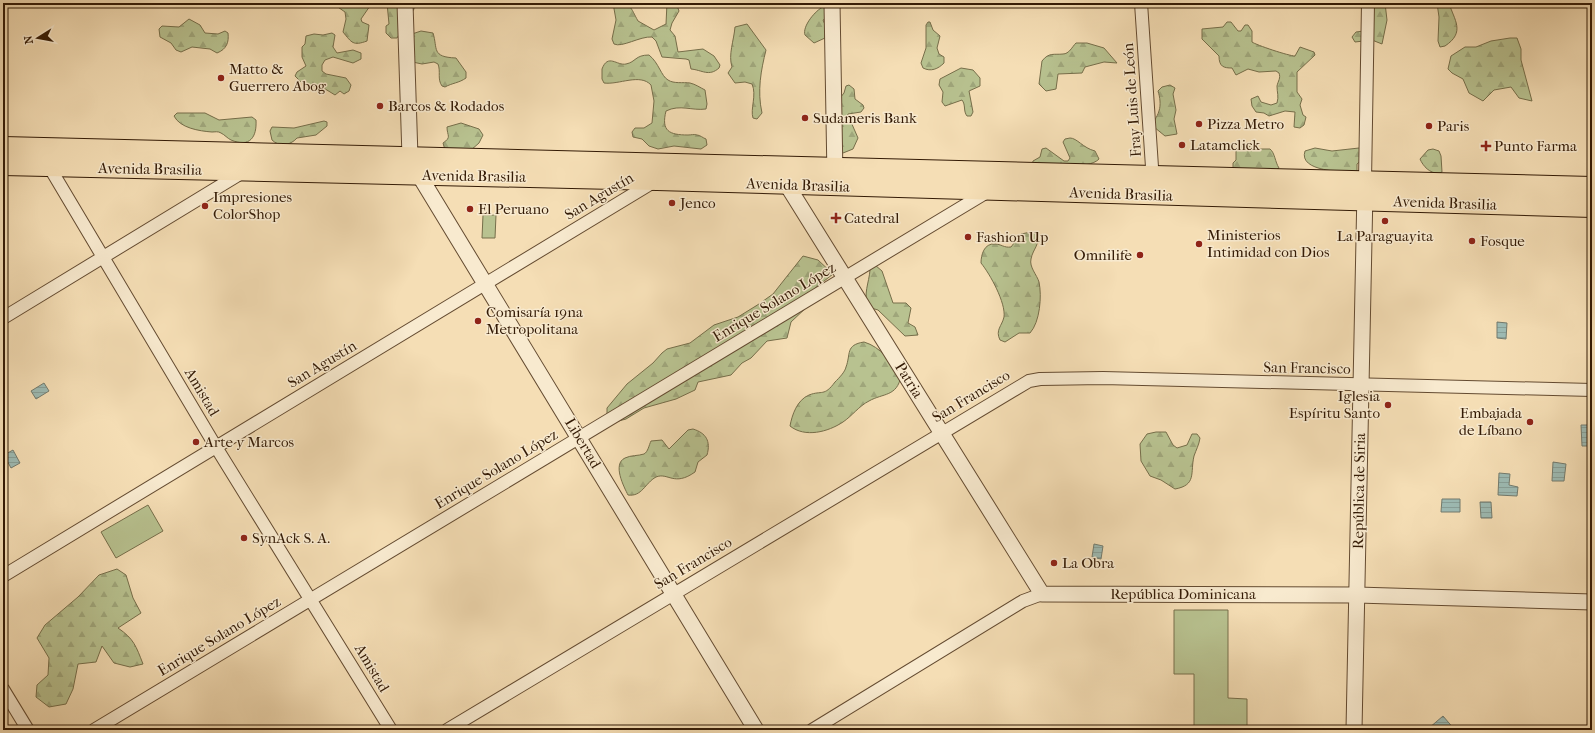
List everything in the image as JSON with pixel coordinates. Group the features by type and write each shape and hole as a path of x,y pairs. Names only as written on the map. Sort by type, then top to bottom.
{"main road":[{"name":"Avenida Brasilia","path":"3,147 46,157 245,171 657,180 787,185 835,177 1016,172 1153,185 1365,201 1592,207"},
{"name":"Avenida Brasilia","path":"3,165 46,157 269,154 775,166 835,177 989,190 1365,181 1592,187"}],"street":[{"path":"405,3 410,157"},
{"path":"832,3 835,177"},
{"name":"Fray Luis de León","path":"1141,3 1153,185"},
{"path":"1365,181 1368,3"},
{"path":"3,318 245,171 269,154"},
{"name":"Amistad","path":"46,157 103,257 216,447 391,730"},
{"name":"Libertad","path":"410,157 419,175 756,730"},
{"name":"San Agustín","path":"3,576 683,164"},
{"name":"Patria","path":"775,166 1042,594"},
{"name":"Enrique Solano López","path":"94,730 989,190 1016,172"},
{"name":"República de Siria","path":"1354,730 1365,181"},
{"name":"San Francisco","path":"447,730 1020,385 1040,379 1103,378 1592,390"},
{"name":"República Dominicana","path":"812,730 1023,601 1042,594 1357,595 1592,602"},
{"path":"3,689 28,730"}],"green space":[{"path":"332,3 372,3 361,19 362,22 369,25 367,41 356,43 349,39 343,32 346,19 345,12"},
{"path":"387,3 414,3 414,9 397,38 391,38 386,33 386,26 389,24"},
{"path":"613,3 627,5 632,9 638,21 654,30 666,24 667,3 676,3 679,11 670,30 675,36 678,52 703,49 714,56 720,65 719,68 709,73 691,69 689,60 662,57 656,41 652,37 642,38 617,45 614,44 612,39 616,20"},
{"path":"1358,3 1385,3 1387,20 1382,44 1372,40 1355,42 1352,37 1356,32 1364,31 1362,6"},
{"path":"1437,3 1449,3 1457,26 1455,36 1451,41 1445,46 1440,47 1438,41 1439,17"},
{"path":"823,7 830,9 830,16 823,20 826,27 825,38 814,43 805,35 806,27 813,15"},
{"path":"189,19 200,25 205,33 218,34 225,31 228,33 228,42 225,47 217,53 210,49 192,47 181,52 176,50 171,43 160,37 159,29 162,26 179,27"},
{"path":"930,22 933,30 940,36 937,48 939,54 944,57 944,63 932,70 923,68 921,63 926,48 926,25"},
{"path":"1227,22 1231,22 1238,31 1241,31 1245,25 1248,25 1252,31 1252,42 1266,48 1295,56 1300,47 1314,52 1315,55 1297,72 1297,92 1302,99 1300,105 1303,115 1306,117 1304,125 1300,128 1294,127 1295,112 1285,111 1269,116 1264,113 1256,112 1252,106 1251,99 1258,96 1261,102 1271,105 1277,103 1277,86 1280,78 1279,73 1276,71 1259,72 1248,69 1236,75 1232,68 1227,68 1221,65 1219,56 1202,39 1202,29 1223,27"},
{"path":"747,24 766,50 760,81 762,113 757,119 753,118 752,114 754,93 752,84 745,82 735,83 728,73 732,67 731,52 735,27"},
{"path":"421,31 433,33 436,48 439,54 456,58 466,72 466,78 445,87 442,86 440,81 438,64 434,62 422,64 403,60 409,35"},
{"path":"332,33 335,35 333,47 337,53 353,50 361,53 361,59 353,63 333,57 325,60 322,65 322,71 326,74 346,78 351,85 349,91 344,94 340,91 335,95 322,87 304,85 295,76 297,72 306,66 302,57 302,47 305,44 306,36"},
{"path":"1517,38 1521,49 1521,60 1532,101 1519,98 1511,87 1494,90 1483,101 1469,93 1463,79 1448,69 1451,56 1465,47 1476,47 1491,41"},
{"path":"1076,43 1087,43 1104,48 1117,63 1104,62 1085,67 1082,73 1058,74 1056,89 1046,91 1039,84 1042,61 1049,55 1067,53"},
{"path":"649,55 663,76 668,80 696,85 705,90 707,104 706,109 671,109 666,111 665,118 666,127 671,133 681,135 699,135 706,139 707,145 701,149 674,146 658,149 649,146 642,139 633,137 632,132 635,128 644,128 652,123 654,101 651,85 641,80 604,83 602,79 602,69 604,64 610,61 626,64 632,62 638,57"},
{"path":"961,68 973,70 980,78 980,86 969,91 973,112 971,116 967,116 962,100 945,106 942,102 943,92 939,85 940,79"},
{"path":"849,85 854,89 855,99 863,105 864,108 861,112 848,114 847,117 851,122 858,138 853,149 843,153 837,151 840,98 844,93 846,86"},
{"path":"1170,85 1175,88 1173,94 1176,110 1174,119 1177,134 1165,136 1154,127 1154,125 1160,106 1158,91 1162,87"},
{"path":"177,113 205,113 219,120 252,117 256,120 254,136 248,142 243,143 231,140 219,132 201,131 190,128 177,120 174,116"},
{"path":"324,121 327,122 327,126 316,135 297,138 291,143 284,145 278,144 272,140 270,131 272,127 294,128"},
{"path":"461,123 479,129 483,135 479,143 471,150 445,150 443,143 448,138 447,127"},
{"path":"1073,138 1087,148 1095,151 1099,159 1086,165 1077,166 1032,165 1033,161 1040,157 1042,149 1046,148 1064,161 1068,161 1070,158 1063,142 1065,139"},
{"path":"1242,145 1261,149 1270,149 1279,168 1274,171 1233,168 1233,163 1236,160 1236,150"},
{"path":"1315,148 1332,151 1359,148 1363,149 1363,159 1357,164 1357,172 1333,171 1315,167 1308,163 1305,158 1305,151"},
{"path":"1433,149 1439,151 1441,156 1442,172 1439,173 1427,169 1420,159 1428,150"},
{"path":"483,215 496,215 495,238 482,238"},
{"path":"1031,232 1036,233 1038,241 1032,255 1031,262 1040,288 1038,316 1030,333 1019,333 1005,342 1000,340 998,333 1004,317 1003,304 993,281 981,263 982,257 984,250 988,245 995,244 1011,247 1021,234"},
{"path":"803,256 818,260 833,274 814,289 809,305 791,322 787,338 767,341 751,358 742,363 731,375 698,382 695,390 676,399 644,408 626,419 615,422 607,414 607,408 627,384 653,363 662,353 667,349 690,343 714,325 738,317 759,304 773,294"},
{"path":"875,265 882,271 893,303 906,303 911,308 908,323 915,327 918,335 905,336 878,310 868,307 866,298 870,270"},
{"path":"864,342 881,351 901,376 896,388 889,393 865,403 843,422 830,429 809,433 796,430 790,426 792,417 801,400 809,395 828,390 844,371 851,348 858,343"},
{"path":"693,429 704,435 708,442 707,455 698,462 695,472 677,479 664,476 656,477 637,494 628,495 620,476 619,465 621,461 627,457 644,454 651,441 662,440 669,449 688,430"},
{"path":"1166,432 1173,445 1177,448 1187,445 1192,434 1197,434 1200,438 1194,456 1190,481 1187,485 1175,489 1161,480 1150,476 1141,461 1140,444 1147,434"},
{"path":"148,505 163,531 116,558 101,532"},
{"path":"117,569 126,575 133,598 141,613 118,628 134,643 143,664 130,667 114,663 102,646 96,662 78,664 73,689 66,704 49,707 36,697 37,685 48,675 49,658 37,638 45,625 78,597 99,575"},
{"path":"1174,610 1228,610 1228,698 1247,699 1247,730 1194,730 1194,674 1174,674"}],"water":[{"path":"1497,322 1507,323 1506,339 1497,338"},
{"path":"44,383 49,391 36,399 31,391"},
{"path":"1581,425 1592,425 1592,446 1582,446"},
{"path":"13,450 20,463 11,468 4,455"},
{"path":"1553,462 1566,464 1564,481 1552,481"},
{"path":"1499,473 1510,474 1509,485 1518,487 1517,496 1498,495"},
{"path":"1442,499 1460,499 1460,512 1441,512"},
{"path":"1480,502 1491,502 1492,518 1481,518"},
{"path":"1094,544 1103,546 1101,559 1092,557"},
{"path":"1443,716 1455,730 1441,730 1439,728 1432,730 1429,728"}],"place":[{"name":"Matto & Guerrero Abog","path":"221,78"},
{"name":"Barcos & Rodados","path":"380,106"},
{"name":"Sudameris Bank","path":"805,118"},
{"name":"Pizza Metro","path":"1199,124"},
{"name":"Paris","path":"1429,126"},
{"name":"Latamclick","path":"1182,145"},
{"name":"Punto Farma","path":"1486,146"},
{"name":"Jenco","path":"672,203"},
{"name":"Impresiones ColorShop","path":"205,206"},
{"name":"El Peruano","path":"470,209"},
{"name":"Catedral","path":"836,218"},
{"name":"La Paraguayita","path":"1385,221"},
{"name":"Fashion Up","path":"968,237"},
{"name":"Fosque","path":"1472,241"},
{"name":"Ministerios Intimidad con Dios","path":"1199,244"},
{"name":"Omnilife","path":"1140,255"},
{"name":"Comisaría 19na Metropolitana","path":"478,321"},
{"name":"Iglesia Espíritu Santo","path":"1388,405"},
{"name":"Embajada de Líbano","path":"1530,422"},
{"name":"Arte y Marcos","path":"196,442"},
{"name":"SynAck S. A.","path":"244,538"},
{"name":"La Obra","path":"1054,563"}]}
